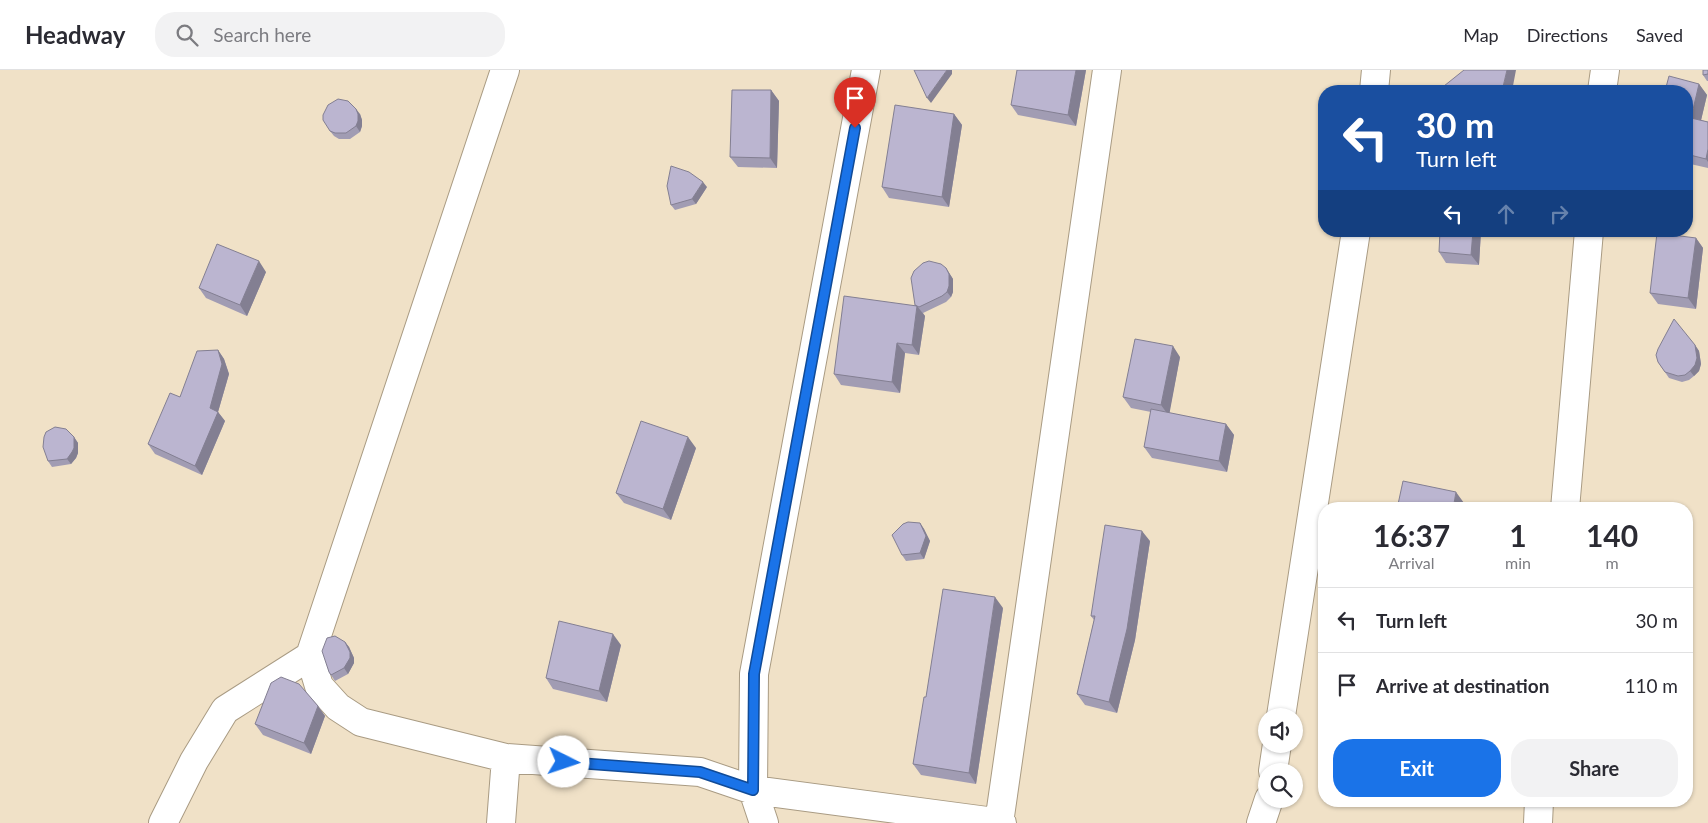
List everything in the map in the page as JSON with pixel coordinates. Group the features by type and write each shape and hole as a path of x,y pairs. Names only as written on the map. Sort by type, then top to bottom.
{"street":[{"path":"505,70 310,656 319,686 338,707 361,722 506,758 700,772 753,790 1000,823 1107,70"},
{"path":"764,823 753,790 754,674 866,70"},
{"path":"1375,85 1376,70"},
{"path":"1603,85 1605,70"},
{"path":"1282,708 1355,237"},
{"path":"1566,502 1588,237"},
{"path":"163,823 194,761 225,710 310,656"},
{"path":"501,823 506,758"},
{"path":"1538,823 1539,807"},
{"path":"1261,823 1266,808"}],"building":[{"path":"914,70 947,70 927,98"},
{"path":"1017,70 1076,70 1068,115 1011,105"},
{"path":"1464,70 1507,70 1503,85 1445,85"},
{"path":"1703,70 1708,70 1708,74 1703,75"},
{"path":"1669,76 1699,84 1693,110 1693,85 1667,85"},
{"path":"732,90 771,90 770,158 730,157"},
{"path":"338,99 348,101 358,114 356,126 346,133 330,131 323,120 323,115 328,105"},
{"path":"895,105 954,114 942,197 882,187"},
{"path":"1693,118 1708,122 1706,159 1693,156"},
{"path":"671,166 689,172 703,182 692,199 671,205 667,186"},
{"path":"1440,237 1472,237 1471,255 1439,252"},
{"path":"1657,237 1696,238 1688,298 1650,293"},
{"path":"217,244 259,261 240,305 199,288"},
{"path":"929,261 941,264 946,268 949,274 949,286 947,292 942,296 919,307 915,305 911,278 914,271 923,263"},
{"path":"844,296 917,306 912,345 897,343 892,382 834,374"},
{"path":"1674,319 1695,345 1697,358 1695,365 1690,371 1685,375 1678,376 1665,372 1658,362 1656,355"},
{"path":"1135,339 1173,346 1161,405 1123,397"},
{"path":"218,350 222,364 210,408 218,412 195,466 148,444 170,393 180,397 197,351"},
{"path":"1151,409 1226,424 1219,461 1144,447"},
{"path":"641,421 688,437 663,509 616,493"},
{"path":"55,427 66,429 74,437 74,448 67,459 48,461 43,447 44,437 46,432"},
{"path":"1403,481 1456,492 1454,502 1398,502"},
{"path":"908,522 920,523 926,536 920,553 902,555 892,535 903,524"},
{"path":"1105,525 1142,531 1127,629 1109,702 1077,694 1095,616 1091,616"},
{"path":"943,589 995,597 969,773 913,764"},
{"path":"559,621 613,634 599,691 546,678"},
{"path":"335,636 345,642 350,652 350,658 344,668 331,675 322,651 327,638"},
{"path":"281,677 299,684 318,706 304,743 255,724 271,683"}],"route":[{"path":"564,762 700,772 753,790 754,674 855,128"}]}
